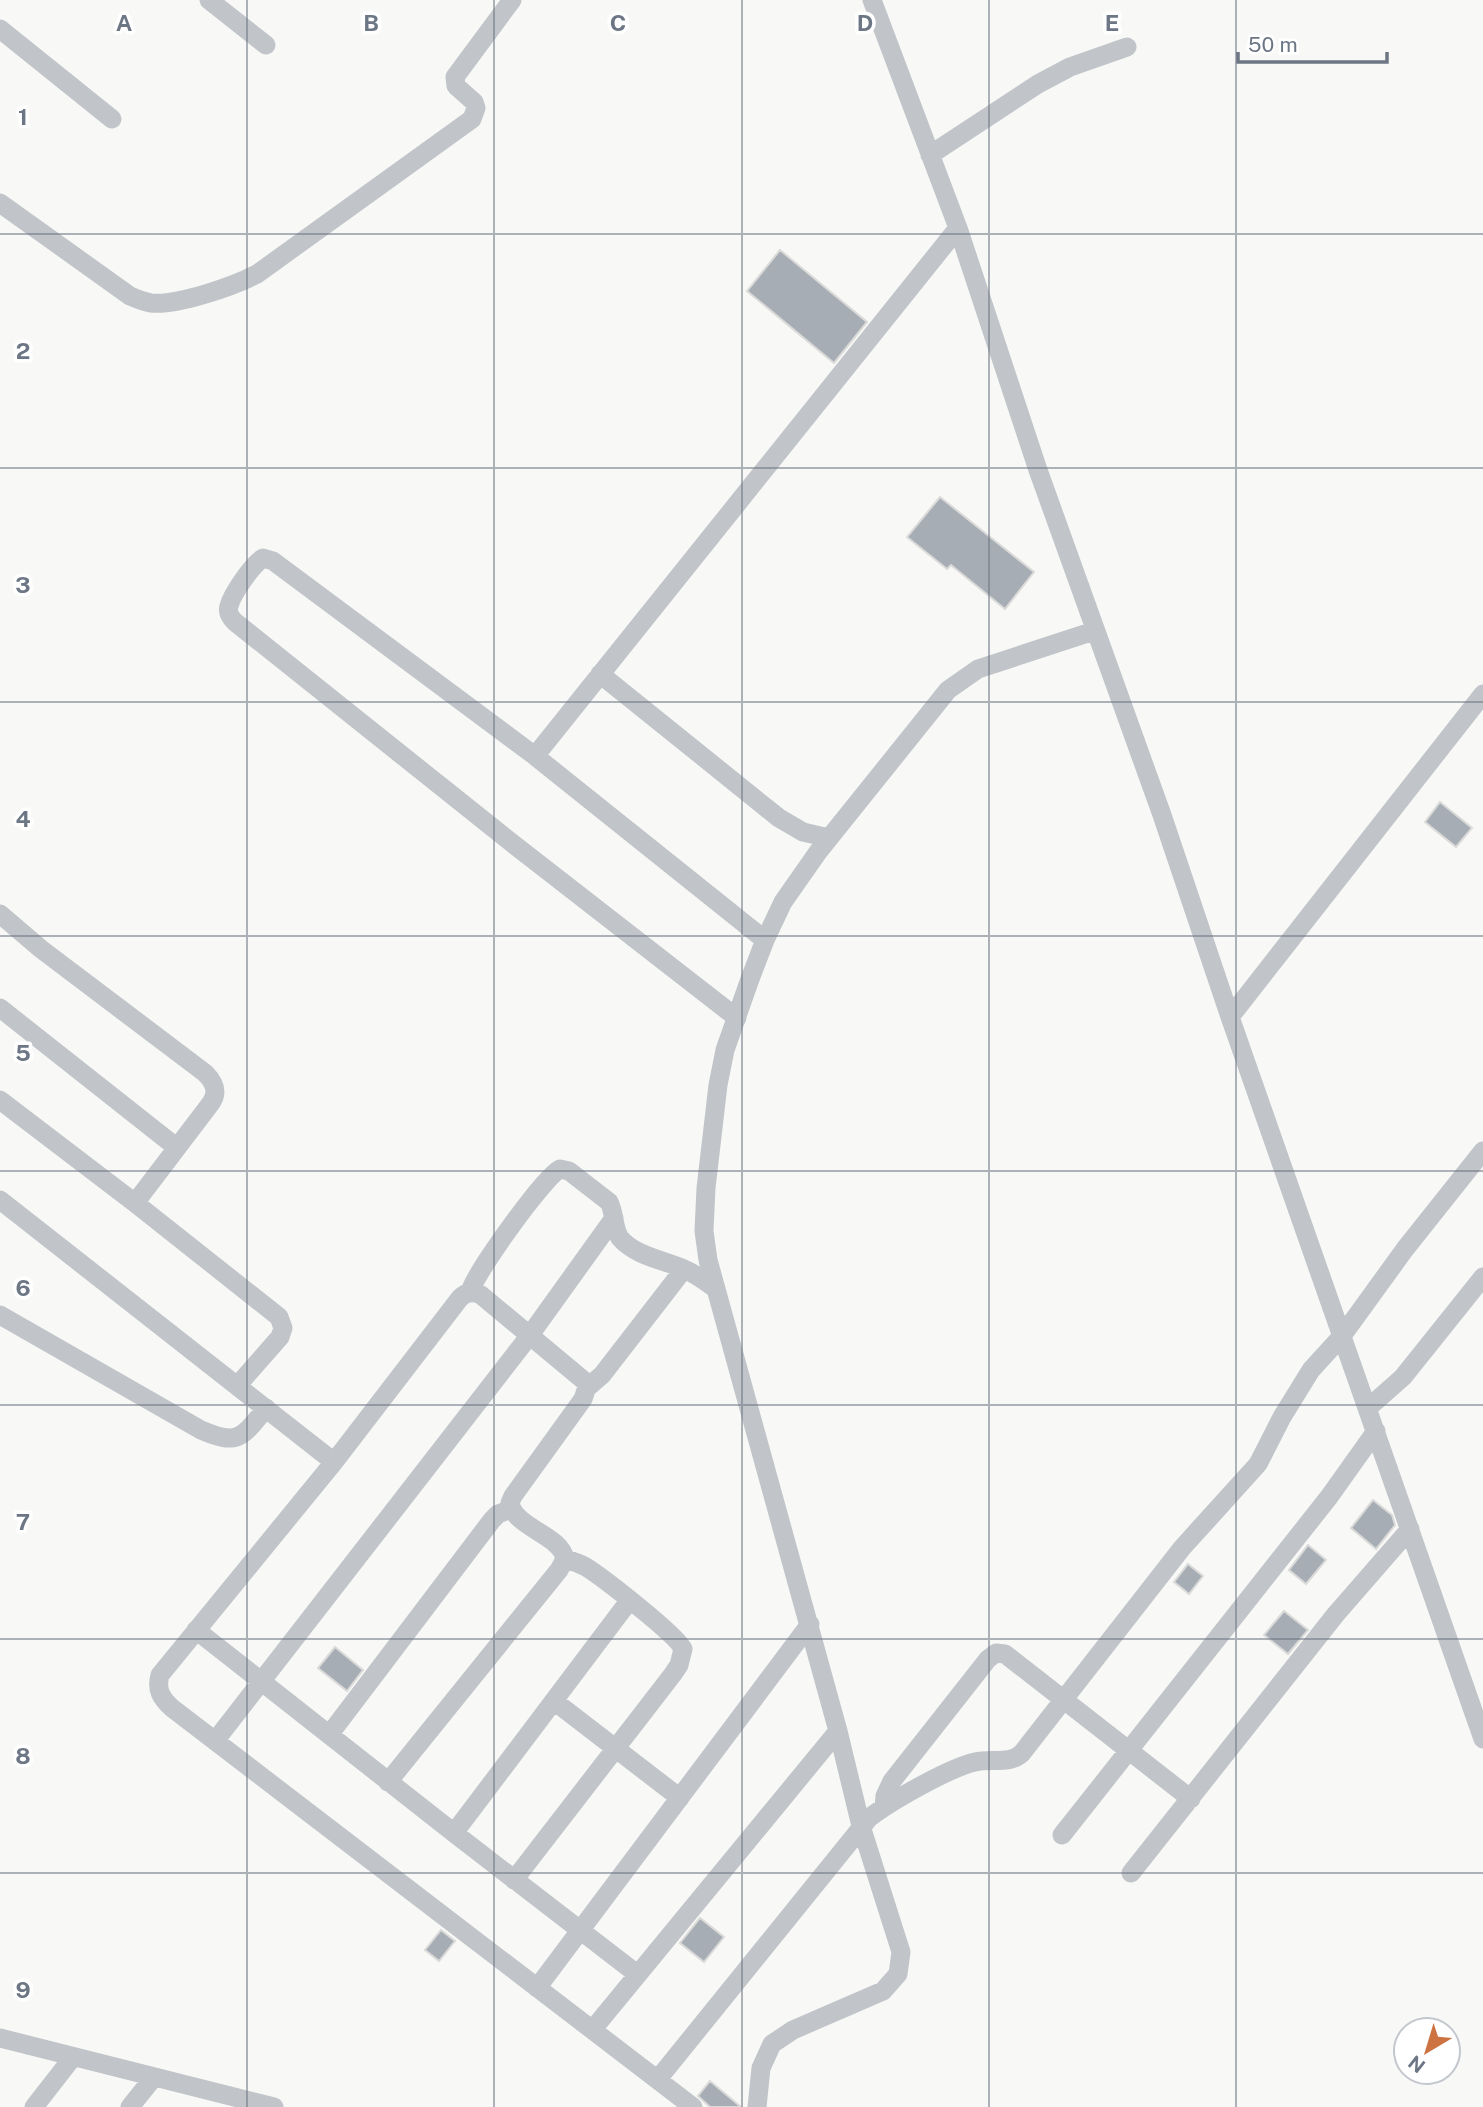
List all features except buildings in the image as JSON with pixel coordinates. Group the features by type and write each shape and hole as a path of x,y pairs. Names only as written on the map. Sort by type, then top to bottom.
{"street":[{"path":"209,0 266,45"},
{"path":"0,204 119,289 141,300 164,303 239,283 257,274 472,119 476,108 474,102 456,86 455,77 512,0"},
{"path":"872,0 958,228 1094,631 1162,814 1230,1017 1483,1739"},
{"path":"0,29 111,119"},
{"path":"930,155 1038,84 1070,67 1127,47"},
{"path":"535,757 958,228"},
{"path":"737,1018 242,629 230,615 229,607 250,570 258,561 268,558 535,757 765,940"},
{"path":"757,2107 764,2055 772,2044 793,2029 883,1991 898,1974 901,1952 861,1826 810,1624 708,1260 705,1231 706,1188 718,1085 725,1050 765,940 783,902 829,838 948,690 964,676 993,663 1094,631"},
{"path":"600,674 779,818 803,832 829,838"},
{"path":"1230,1017 1483,694"},
{"path":"0,914 41,949 199,1068 214,1083 214,1099 135,1202"},
{"path":"0,1008 176,1147"},
{"path":"0,1100 135,1202 279,1317 283,1328 280,1337 237,1386"},
{"path":"658,2079 861,1826 884,1807 970,1763 1012,1760 1018,1757 1182,1548 1258,1464 1298,1389 1342,1336 1405,1249 1483,1151"},
{"path":"693,2107 215,1741 163,1700 157,1686 160,1675 334,1462 460,1298 470,1292 480,1272 556,1171 569,1171 603,1196 612,1209 618,1234 626,1243 640,1252 684,1269 716,1289"},
{"path":"0,1200 334,1462"},
{"path":"215,1741 530,1335 614,1218"},
{"path":"388,1782 559,1570 565,1554 514,1514 511,1509 513,1496 583,1399 588,1387 602,1375 684,1269"},
{"path":"1368,1408 1403,1377 1483,1278"},
{"path":"470,1292 481,1295 582,1377 588,1387"},
{"path":"0,1315 201,1430 222,1439 243,1435 266,1408"},
{"path":"1062,1835 1329,1497 1376,1431"},
{"path":"329,1735 492,1520 498,1514 511,1509"},
{"path":"1131,1873 1336,1614 1410,1529"},
{"path":"514,1880 673,1674 679,1665 683,1649 673,1636 589,1569 565,1559"},
{"path":"454,1833 629,1601"},
{"path":"537,1987 810,1624"},
{"path":"196,1630 637,1974"},
{"path":"884,1807 892,1781 996,1653 1004,1654 1191,1799"},
{"path":"554,1701 680,1798"},
{"path":"593,2029 838,1731"},
{"path":"0,2038 154,2077 238,2102 274,2107"},
{"path":"34,2107 73,2057"},
{"path":"130,2107 154,2077"}]}
